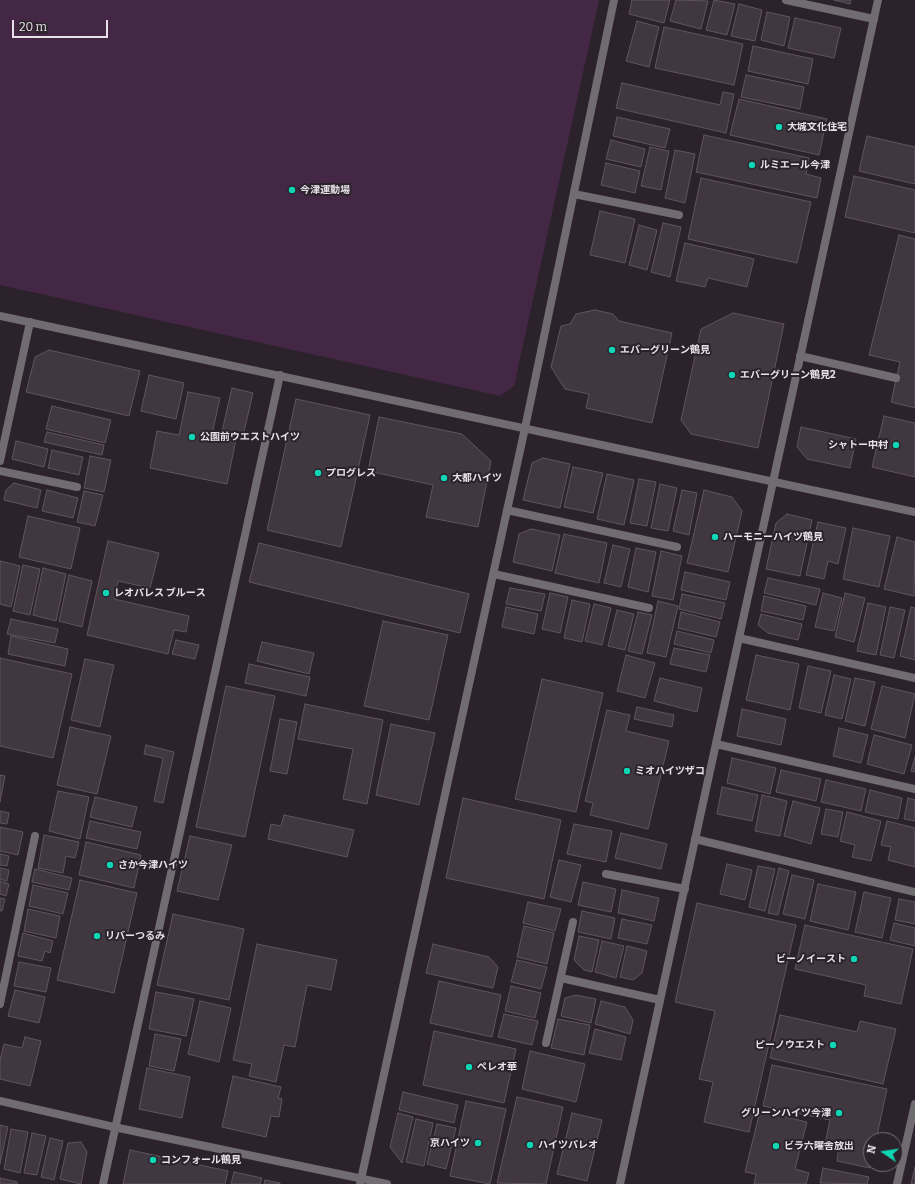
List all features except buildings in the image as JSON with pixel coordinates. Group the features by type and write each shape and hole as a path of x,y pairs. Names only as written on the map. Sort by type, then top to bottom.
{"street":[{"path":"361,1181 494,574 614,0"},
{"path":"786,0 874,19"},
{"path":"620,1184 878,0"},
{"path":"574,194 679,215"},
{"path":"0,316 915,512"},
{"path":"0,461 30,322"},
{"path":"800,356 896,378"},
{"path":"103,1184 114,1127 280,375"},
{"path":"0,471 76,487"},
{"path":"507,510 677,547"},
{"path":"494,574 649,608"},
{"path":"739,638 915,678"},
{"path":"716,744 915,789"},
{"path":"0,1004 35,836"},
{"path":"695,838 915,892"},
{"path":"606,874 685,889"},
{"path":"546,1043 573,922"},
{"path":"561,978 660,1000"},
{"path":"0,1101 361,1181 387,1184"},
{"path":"897,1184 915,1104"}],"shaded area":[{"name":"今津運動場","path":"0,0 599,0 514,386 500,396 0,285"}],"place":[{"name":"大城文化住宅","path":"779,127"},
{"name":"ルミエール今津","path":"752,165"},
{"name":"今津運動場","path":"292,190"},
{"name":"エバーグリーン鶴見","path":"612,350"},
{"name":"エバーグリーン鶴見2","path":"732,375"},
{"name":"公園前ウエストハイツ","path":"192,437"},
{"name":"シャトー中村","path":"896,445"},
{"name":"プログレス","path":"318,473"},
{"name":"大都ハイツ","path":"444,478"},
{"name":"ハーモニーハイツ鶴見","path":"715,537"},
{"name":"レオパレス ブルース","path":"106,593"},
{"name":"ミオハイツザコ","path":"627,771"},
{"name":"さか今津ハイツ","path":"110,865"},
{"name":"リバーつるみ","path":"97,936"},
{"name":"ビーノイースト","path":"854,959"},
{"name":"ピーノウエスト","path":"833,1045"},
{"name":"ペレオ華","path":"469,1067"},
{"name":"グリーンハイツ今津","path":"839,1113"},
{"name":"京ハイツ","path":"478,1143"},
{"name":"ハイツパレオ","path":"530,1145"},
{"name":"ビラ六曜舎放出","path":"776,1146"},
{"name":"コンフォール鶴見","path":"153,1160"}]}
